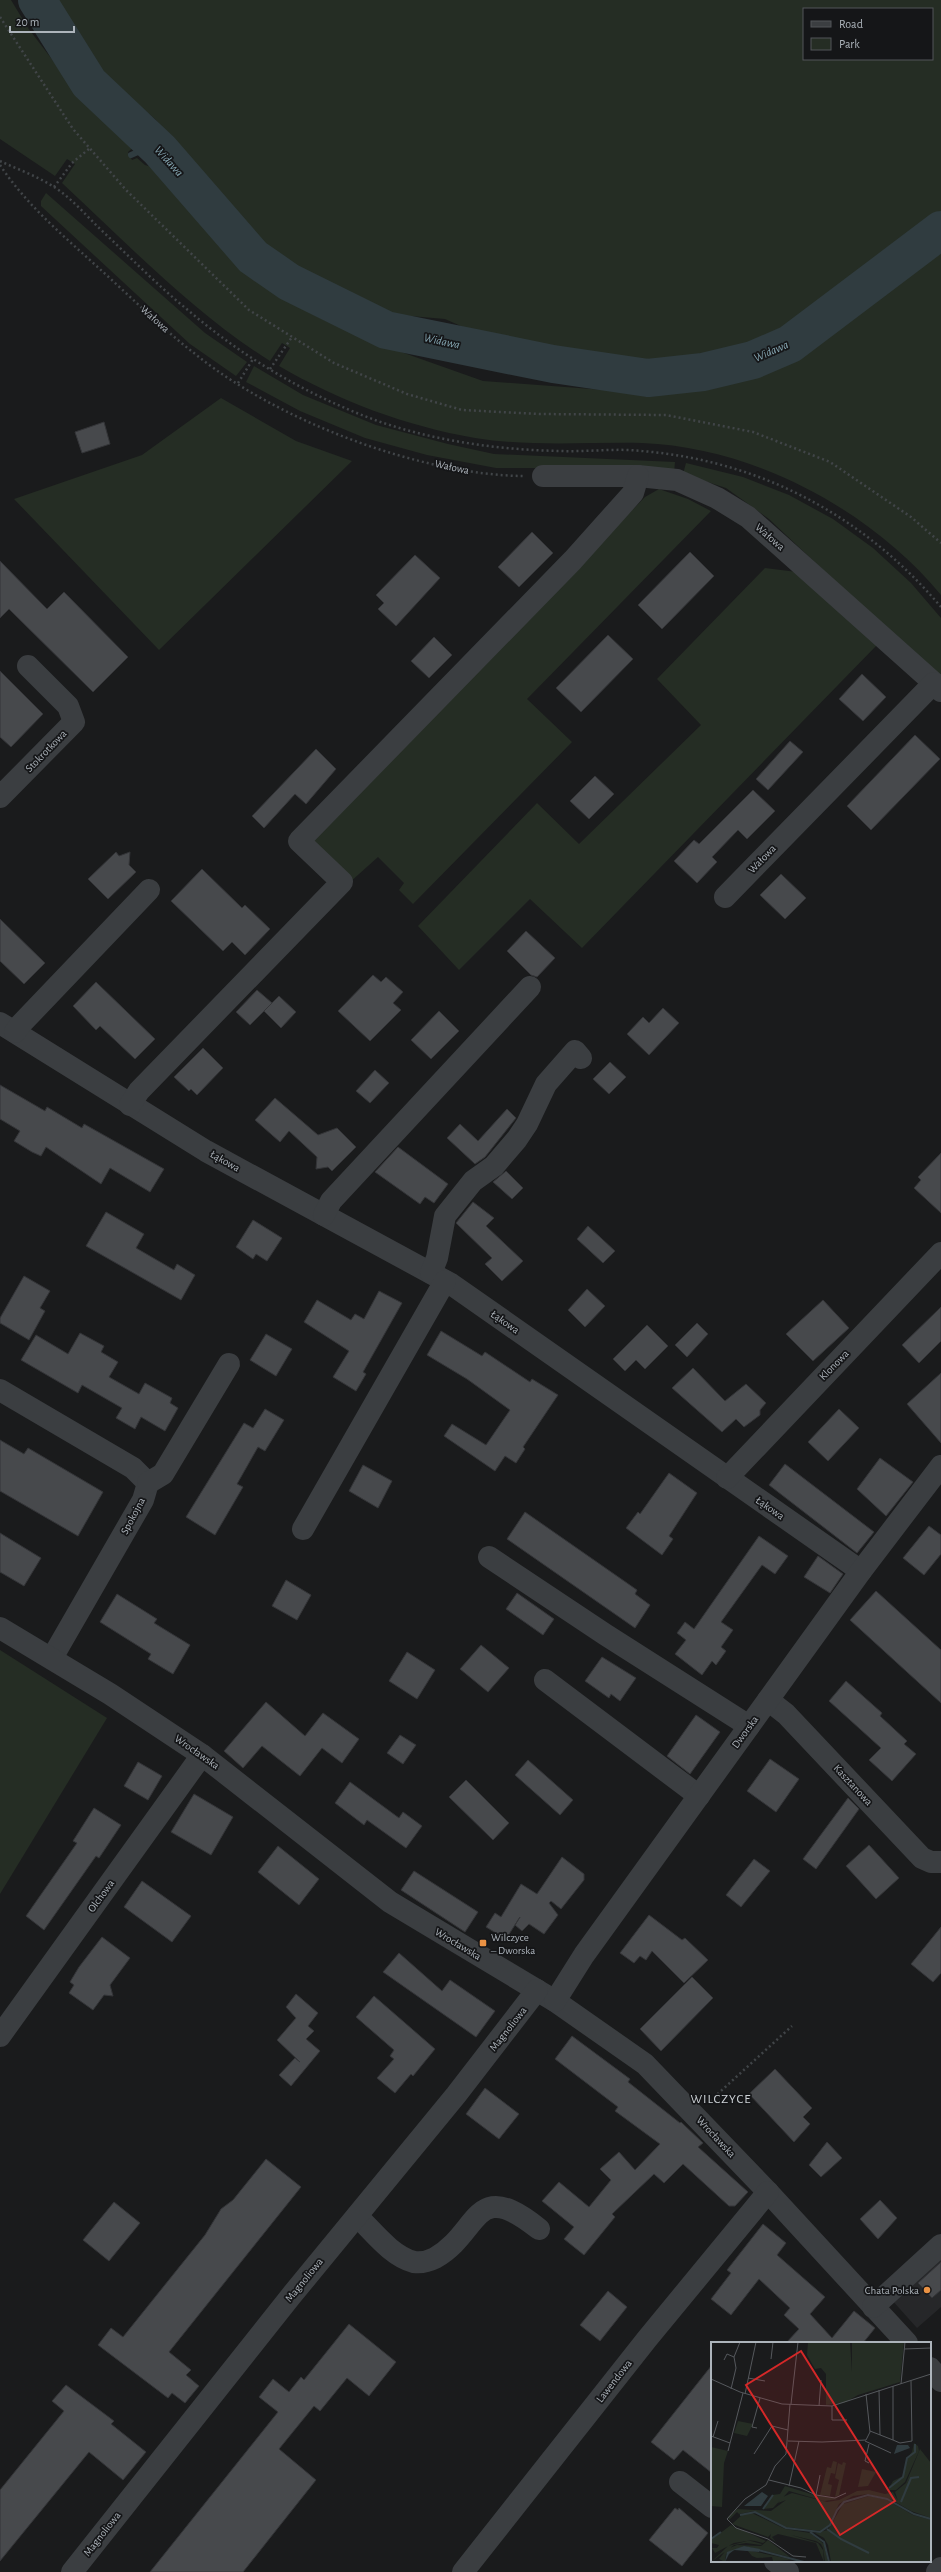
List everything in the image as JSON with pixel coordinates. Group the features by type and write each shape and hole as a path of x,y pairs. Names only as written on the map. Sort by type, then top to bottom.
{"street":[{"name":"Wałowa","path":"544,476 638,476 677,480 718,498 748,517 937,687 725,897"},
{"path":"130,1105 139,1091 342,882 299,841 573,560 633,493 638,476"},
{"name":"Stokrotkowa","path":"0,797 74,722 68,706 28,666"},
{"path":"8,1028 20,1024 149,890"},
{"path":"324,1215 330,1201 530,986"},
{"name":"Łąkowa","path":"8,1028 206,1151 438,1277 860,1571"},
{"path":"303,1529 438,1277 437,1258 445,1216 473,1181 494,1166 517,1139 527,1124 546,1084 558,1068 575,1051 581,1058"},
{"name":"Klonowa","path":"727,1478 941,1253"},
{"path":"148,1483 163,1474 229,1364"},
{"name":"Spokojna","path":"0,1390 133,1468 148,1483 143,1500 52,1658"},
{"name":"Dworska","path":"555,2001 584,1955 860,1571 941,1466"},
{"path":"489,1558 749,1726"},
{"name":"Wrocławska","path":"0,1628 52,1658 202,1755 390,1902 555,2001 644,2064 696,2115 906,2342"},
{"path":"545,1680 699,1796"},
{"name":"Kasztanowa","path":"768,1700 786,1714 922,1858 931,1862 941,1862"},
{"name":"Olchowa","path":"0,2036 202,1755"},
{"name":"Magnoliowa","path":"72,2572 460,2089 537,1990"},
{"name":"Lawendowa","path":"463,2572 647,2339 768,2192"},
{"path":"357,2216 385,2243 414,2262 424,2262 443,2253 473,2218 488,2208 498,2207 517,2213 539,2229"},
{"path":"873,2307 941,2245"},
{"path":"931,2369 941,2381"},
{"path":"680,2482 711,2506"},
{"path":"776,2562 788,2572"},
{"path":"937,2572 941,2568"}],"path":[{"path":"0,17 73,129 126,190 249,310 334,364 407,394 462,410 540,414 666,415 753,432 830,462 911,517 941,543"},
{"path":"54,187 72,163 90,148"},
{"path":"0,161 54,187 187,310 230,344 270,370 305,390 377,420 450,439 496,448 562,451 640,450 680,455 720,464 772,482 823,505 861,531 896,559 941,607"},
{"name":"Wałowa","path":"0,165 14,185 56,229 199,358 267,402 325,429 398,455 494,475 544,476"},
{"path":"270,370 292,337"},
{"path":"238,383 253,358"},
{"path":"696,2115 792,2026"}],"shaded area":[{"path":"941,2253 941,2307 917,2328 891,2299"}],"green space":[{"path":"0,0 11,0 28,28 77,92 134,147 128,152 132,160 137,158 145,165 159,169 235,261 275,294 324,320 404,353 483,381 646,393 716,386 806,351 872,299 941,251 941,595 913,564 880,536 845,511 807,489 767,470 726,456 684,447 642,443 558,444 496,441 449,433 424,427 374,411 302,379 279,366 290,348 282,343 270,361 241,342 214,321 162,277 62,183 75,164 67,159 55,176 0,139"},
{"path":"55,0 941,0 941,212 926,219 835,292 779,331 718,357 665,365 506,346 445,319 387,314 340,295 282,265 155,119 102,73"},
{"path":"46,193 205,333 247,362 236,376 190,344 41,206 41,201"},
{"path":"254,366 303,395 376,425 448,444 494,454 675,462 674,473 608,468 496,468 427,455 365,438 300,411 246,382"},
{"path":"221,398 296,441 352,461 159,650 14,499 142,455"},
{"path":"686,463 743,477 789,495 833,519 873,548 911,583 941,618 941,681 769,519 726,488 683,474"},
{"path":"659,489 688,499 711,511 527,699 572,742 413,904 399,890 404,883 378,857 349,883 309,841 645,497"},
{"path":"765,568 797,572 877,645 582,948 530,899 459,970 418,926 537,803 579,844 701,725 657,679"},
{"path":"0,1650 107,1718 0,1894"}],"building":[{"path":"104,422 110,444 82,453 75,432"},
{"path":"532,532 553,553 519,587 498,567"},
{"path":"690,552 714,576 662,629 638,605"},
{"path":"415,555 440,578 396,626 378,609 384,603 376,595"},
{"path":"0,561 47,609 64,592 128,657 93,692 9,609 0,618"},
{"path":"608,635 633,659 581,712 556,688"},
{"path":"434,637 452,655 429,678 411,661"},
{"path":"0,671 43,714 11,747 0,737"},
{"path":"862,674 886,697 863,721 839,699"},
{"path":"915,735 940,759 871,830 847,806"},
{"path":"790,741 803,752 768,790 756,779"},
{"path":"316,749 336,769 306,804 295,794 264,828 252,816"},
{"path":"595,776 614,794 589,819 570,801"},
{"path":"753,790 775,811 747,839 738,830 712,857 717,862 697,883 674,861 694,840 699,844"},
{"path":"116,852 119,856 130,852 129,865 136,872 108,899 88,879"},
{"path":"202,869 242,908 245,905 270,929 245,955 232,942 223,951 171,901"},
{"path":"781,874 806,898 785,919 760,895"},
{"path":"0,919 45,963 24,984 0,961"},
{"path":"526,931 555,958 537,977 531,975 507,951"},
{"path":"373,975 381,982 386,977 403,992 393,1003 401,1010 370,1041 338,1011"},
{"path":"96,982 155,1039 135,1059 100,1026 96,1030 73,1006"},
{"path":"257,990 272,1003 250,1025 236,1012"},
{"path":"279,996 296,1012 281,1028 264,1011"},
{"path":"663,1008 679,1023 649,1055 627,1034 643,1017 649,1023"},
{"path":"439,1011 459,1031 431,1059 411,1040"},
{"path":"203,1048 223,1068 197,1095 191,1089 189,1091 174,1077"},
{"path":"610,1062 626,1077 609,1094 593,1079"},
{"path":"375,1070 389,1083 370,1103 356,1091"},
{"path":"0,1085 45,1111 47,1107 82,1128 84,1124 164,1169 150,1192 110,1168 101,1184 46,1147 41,1156 32,1152 14,1141 20,1131 0,1119"},
{"path":"275,1098 318,1135 337,1128 356,1147 332,1171 328,1167 316,1169 317,1157 289,1131 280,1142 255,1120"},
{"path":"507,1109 516,1118 485,1157 475,1164 447,1138 460,1124 478,1141"},
{"path":"398,1147 448,1184 434,1203 425,1197 420,1204 375,1172"},
{"path":"941,1153 941,1213 914,1188 921,1180 918,1177"},
{"path":"506,1171 523,1188 512,1199 493,1182"},
{"path":"473,1202 494,1218 486,1226 523,1261 502,1281 485,1264 492,1258 456,1223"},
{"path":"106,1212 144,1234 136,1248 174,1270 177,1264 195,1275 181,1300 86,1246"},
{"path":"253,1220 282,1238 267,1261 256,1254 253,1259 236,1247"},
{"path":"588,1226 615,1251 603,1263 577,1239"},
{"path":"24,1276 50,1291 40,1308 45,1311 29,1340 0,1323 0,1318"},
{"path":"587,1289 605,1306 585,1327 568,1310"},
{"path":"379,1291 402,1303 363,1372 366,1374 356,1391 333,1377 349,1351 304,1322 317,1300 351,1320 355,1314 364,1319"},
{"path":"823,1300 849,1328 813,1361 786,1334"},
{"path":"941,1307 941,1341 919,1363 902,1345"},
{"path":"697,1323 708,1334 687,1357 675,1345"},
{"path":"647,1325 668,1346 645,1369 636,1360 625,1371 613,1359"},
{"path":"441,1331 482,1356 485,1352 530,1382 532,1379 558,1395 523,1447 525,1449 516,1463 505,1456 495,1471 444,1436 452,1424 486,1445 510,1410 467,1379 427,1355"},
{"path":"80,1333 104,1346 101,1352 118,1362 109,1377 139,1394 145,1383 172,1398 170,1403 178,1408 165,1431 141,1417 135,1429 116,1418 122,1408 82,1385 78,1393 21,1360 36,1335 68,1354"},
{"path":"266,1334 292,1349 276,1376 250,1360"},
{"path":"693,1368 725,1401 746,1384 766,1403 760,1410 760,1415 744,1427 736,1419 722,1432 672,1388"},
{"path":"941,1373 941,1443 907,1404"},
{"path":"265,1409 284,1420 265,1451 258,1447 237,1484 243,1487 215,1535 186,1517 244,1423 253,1428"},
{"path":"839,1409 859,1428 828,1461 808,1442"},
{"path":"0,1440 24,1454 28,1448 103,1492 78,1536 0,1491"},
{"path":"880,1458 913,1482 886,1516 857,1489"},
{"path":"785,1464 874,1532 857,1553 769,1485"},
{"path":"363,1465 392,1481 378,1508 349,1491"},
{"path":"669,1473 697,1493 669,1536 673,1539 662,1555 626,1528 638,1512 640,1514"},
{"path":"525,1512 637,1590 635,1594 650,1605 635,1628 507,1539"},
{"path":"929,1526 941,1535 941,1554 924,1575 903,1558"},
{"path":"0,1533 41,1558 24,1586 0,1572"},
{"path":"759,1536 788,1556 775,1574 762,1565 721,1622 733,1630 721,1647 726,1651 716,1665 712,1661 702,1675 675,1654 686,1640 677,1633 685,1622 694,1629"},
{"path":"818,1556 843,1574 830,1593 804,1577"},
{"path":"286,1580 311,1595 297,1620 272,1606"},
{"path":"876,1591 941,1650 941,1703 850,1620"},
{"path":"517,1593 554,1619 543,1635 506,1609"},
{"path":"117,1594 157,1619 154,1623 190,1645 173,1674 148,1659 151,1654 100,1622"},
{"path":"481,1645 509,1668 488,1692 460,1669"},
{"path":"407,1652 435,1670 417,1699 389,1681"},
{"path":"602,1657 636,1678 620,1701 611,1694 609,1698 585,1681"},
{"path":"846,1681 882,1713 880,1716 907,1741 904,1744 916,1754 892,1781 869,1760 881,1748 829,1701"},
{"path":"266,1702 305,1736 323,1713 359,1739 342,1763 322,1748 300,1776 262,1746 243,1768 224,1751"},
{"path":"696,1715 720,1732 690,1774 667,1756"},
{"path":"400,1735 416,1745 403,1764 387,1753"},
{"path":"770,1759 799,1779 776,1812 747,1791"},
{"path":"528,1760 573,1800 560,1815 515,1775"},
{"path":"138,1762 162,1776 148,1800 124,1786"},
{"path":"466,1780 509,1823 493,1840 449,1797"},
{"path":"350,1782 399,1818 403,1812 422,1826 406,1848 367,1820 364,1825 335,1803"},
{"path":"194,1794 233,1817 211,1855 171,1832"},
{"path":"848,1798 859,1809 816,1869 803,1859"},
{"path":"94,1808 121,1825 99,1858 96,1856 44,1930 26,1916 77,1843 73,1841"},
{"path":"869,1845 899,1878 876,1899 846,1866"},
{"path":"278,1846 319,1879 299,1905 258,1872"},
{"path":"562,1857 584,1874 584,1880 561,1909 551,1901 549,1903 558,1915 544,1934 529,1924 522,1931 515,1925 520,1917 506,1939 486,1927 495,1913 501,1917 521,1884 537,1894"},
{"path":"754,1859 770,1871 741,1907 726,1895"},
{"path":"414,1871 478,1912 465,1932 401,1890"},
{"path":"142,1881 191,1916 172,1942 124,1907"},
{"path":"649,1915 682,1940 685,1938 708,1960 684,1983 652,1951 646,1960 640,1956 634,1963 620,1953"},
{"path":"941,1927 941,1973 933,1982 911,1964"},
{"path":"102,1937 130,1958 110,1985 113,1996 104,1995 93,2010 69,1993 74,1985 70,1982 79,1967"},
{"path":"399,1953 442,1991 450,1980 495,2011 476,2037 383,1972"},
{"path":"692,1977 713,1998 661,2051 640,2029"},
{"path":"296,1994 318,2013 308,2026 314,2031 306,2039 320,2051 291,2086 279,2075 295,2058 300,2062 277,2040 296,2018 286,2007"},
{"path":"374,1996 435,2049 413,2076 411,2074 395,2093 377,2078 394,2059 390,2056 394,2050 356,2017"},
{"path":"572,2036 630,2079 628,2082 680,2123 681,2122 703,2143 698,2147 748,2192 735,2206 729,2206 683,2164 664,2183 654,2174 612,2214 615,2217 584,2255 564,2239 574,2227 542,2201 559,2182 589,2207 611,2180 600,2169 619,2152 635,2170 660,2144 615,2111 618,2107 555,2059"},
{"path":"775,2069 812,2108 803,2117 810,2124 794,2142 749,2094"},
{"path":"485,2088 519,2114 499,2139 466,2114"},
{"path":"827,2142 842,2158 821,2177 809,2165"},
{"path":"266,2159 301,2187 169,2352 191,2370 186,2375 199,2386 185,2403 172,2393 168,2398 98,2345 111,2328 123,2337 205,2235 221,2209 233,2200"},
{"path":"880,2200 897,2218 878,2239 860,2219"},
{"path":"114,2202 140,2223 109,2261 83,2240"},
{"path":"763,2224 786,2243 777,2255 825,2297 810,2314 832,2338 854,2311 875,2328 864,2342 787,2342 799,2329 784,2315 790,2308 759,2279 731,2315 711,2299 731,2273 727,2270"},
{"path":"941,2262 941,2290 932,2298 918,2283"},
{"path":"608,2291 627,2307 600,2341 580,2325"},
{"path":"349,2324 396,2362 369,2396 347,2378 320,2411 314,2406 279,2449 316,2480 243,2572 150,2572 278,2412 259,2397 273,2379 289,2392 301,2377 304,2380"},
{"path":"711,2366 711,2472 683,2450 674,2460 651,2442"},
{"path":"66,2385 114,2421 111,2424 146,2452 123,2480 89,2452 0,2561 0,2490 64,2411 52,2401"},
{"path":"675,2508 678,2510 679,2508 708,2533 682,2566 649,2540"}],"waterway":[{"name":"Widawa","path":"37,0 89,83 160,150 253,257 289,282 386,330 553,364 648,378 703,372 753,360 790,344 941,230"},
{"path":"131,155 154,145"}],"place":[{"name":"Wilczyce – Dworska","path":"483,1943"},
{"name":"Chata Polska","path":"927,2290"}],"district":[{"name":"WILCZYCE","path":"721,2099"}]}
